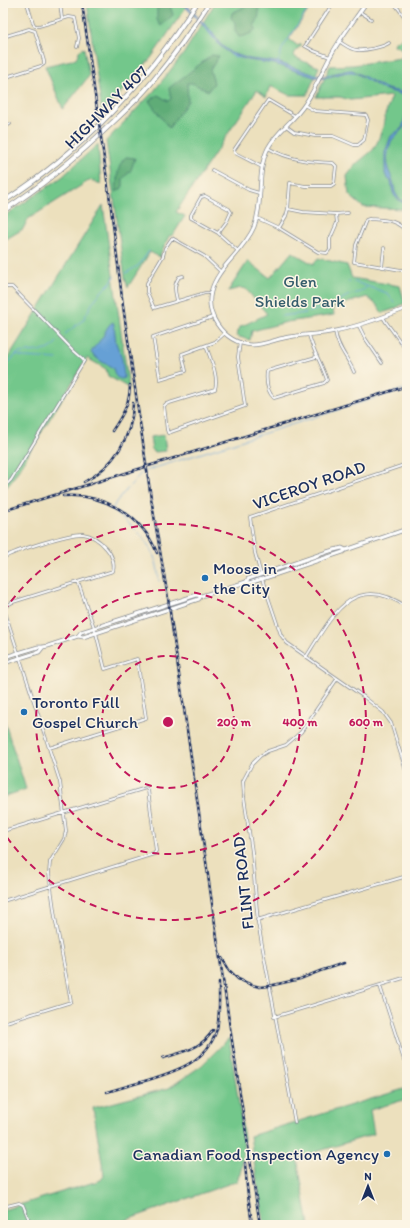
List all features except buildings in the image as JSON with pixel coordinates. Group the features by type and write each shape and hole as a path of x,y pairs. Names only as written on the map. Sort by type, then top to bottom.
{"highway":[{"name":"HIGHWAY 407","path":"3,202 59,160 103,122 135,88 169,45 197,3"},
{"name":"HIGHWAY 407","path":"3,211 24,198 69,163 122,114 152,83 209,3"},
{"path":"3,198 15,194"}],"main road":[{"path":"366,3 330,57 313,91 304,105 277,135 268,148 262,167 257,218 251,233 214,282 210,293 210,305 212,317 224,334 240,342 252,345 285,338 335,331 383,317 407,308"},
{"path":"261,577 331,556 407,529"},
{"path":"43,647 40,652 7,662 3,660 5,657 78,636 83,637 198,599 201,596 246,582 249,583 330,551 342,548 346,550"},
{"path":"330,551 331,556"},
{"path":"78,636 81,632 197,595 201,596"}],"street":[{"path":"27,3 35,26 73,17 76,20 79,38 77,47"},
{"path":"60,3 62,19"},
{"path":"330,57 305,46 333,3"},
{"path":"394,3 407,20"},
{"path":"360,12 371,19"},
{"path":"3,37 33,29 35,31 44,64 3,78"},
{"path":"340,42 357,50 384,46 389,43"},
{"path":"262,167 235,153 234,150 268,100 295,116"},
{"path":"286,126 294,132 315,136 333,136 354,145 358,145 364,140 368,120 366,115 315,111 304,105"},
{"path":"3,128 10,124"},
{"path":"268,148 287,157 311,162 333,163 336,166 334,184 331,186 305,186 290,184 288,209 279,228"},
{"path":"212,170 250,190 260,193"},
{"path":"218,233 231,212 229,208 205,196 201,197 190,215 191,218 218,233 238,251"},
{"path":"288,209 303,212 336,214 348,213"},
{"path":"257,218 279,228 318,252 327,253 330,249 330,239 336,224 336,214"},
{"path":"407,232 398,223 389,220 366,220 356,245 354,262 407,271"},
{"path":"210,293 178,300 154,308 147,292 147,283 172,238 204,256 221,272"},
{"path":"382,267 384,248"},
{"path":"178,300 174,288 175,282 182,276"},
{"path":"3,290 6,287 12,287 84,361 11,480 3,488"},
{"path":"212,317 153,336 160,379 186,371 182,354 215,342 224,334"},
{"path":"383,317 407,351"},
{"path":"359,324 364,338 382,363"},
{"path":"335,331 338,343 350,361 354,372"},
{"path":"309,334 316,357 327,380 274,398 270,395 267,383 267,371 316,357"},
{"path":"206,346 213,369 216,385 215,389 166,404 164,409 166,430 168,432 245,406 238,357 240,342"},
{"name":"VICEROY ROAD","path":"261,577 255,553 250,517 407,464"},
{"path":"3,558 13,553 60,537 78,534 91,536 102,544 108,551 114,565 113,571 13,602 3,607 60,780 66,828 65,836 49,866 51,886 71,1002 3,1023"},
{"path":"261,577 281,635 287,643 365,697 383,712 391,723 406,765 407,774"},
{"path":"49,748 146,718 137,659 105,669 96,633 78,582"},
{"path":"306,657 337,612 348,601 360,596 378,594 395,599 407,607"},
{"name":"FLINT ROAD","path":"294,1123 257,920 252,852 243,781 252,764 260,756 268,751 286,745 301,732 337,679"},
{"path":"3,831 147,788 156,849 155,854 3,901"},
{"path":"257,920 407,876"},
{"path":"274,1017 407,977"},
{"path":"380,986 404,1060 407,1060"},
{"path":"3,1207 19,1203 23,1205 31,1225"}],"green space":[{"path":"87,3 189,3 151,58 102,114"},
{"path":"157,3 169,3 173,15 161,26 157,20"},
{"path":"215,3 313,3 289,39 298,46 300,44 302,46 298,48 293,56 319,67 307,95 289,95 270,86 266,97 257,90 176,212 185,216 173,235 169,236 160,255 163,256 159,257 150,252 128,287 125,278 106,141 154,91 184,53"},
{"path":"249,3 257,5 258,8 259,15 254,26 256,28 251,33 239,37 235,31 235,22 231,18 232,13"},
{"path":"407,36 407,211 402,209 363,207 349,195 347,176 356,164 373,150 377,143 392,96 350,100 340,97 316,97 330,66 353,65 401,58 405,53 399,47 394,45 395,42"},
{"path":"84,48 89,76 63,109 45,66 76,59 79,51"},
{"path":"212,55 219,56 210,70 214,83 208,91 192,83 187,83 188,101 169,128 149,101 158,95 168,101 171,99 169,88"},
{"path":"98,144 101,184 90,180 28,219 23,229 3,241 3,217 62,177"},
{"path":"126,157 135,158 131,170 123,179 123,186 116,192 119,168"},
{"path":"103,205 129,388 108,376 106,369 87,358 11,482 3,491 3,366"},
{"name":"Glen Shields Park","path":"292,252 313,264 318,258 347,265 352,278 400,286 405,303 382,313 378,306 367,297 333,307 334,315 287,322 252,331 250,340 236,336 240,327 267,314 246,289 241,288 228,291 248,261 270,278"},
{"path":"164,435 166,451 152,451 150,437"},
{"path":"3,717 26,789 3,797"},
{"path":"229,1038 244,1138 242,1167 237,1181 112,1225 3,1225 3,1210 101,1180 104,1175 93,1108 169,1088 201,1066"},
{"path":"407,1088 407,1099 370,1110 374,1134 297,1158 309,1225 264,1225 250,1136"}],"water":[{"path":"182,3 185,3 212,32 220,44 231,53 250,59 277,62 323,76 352,70 387,89 406,93 407,100 403,95 383,89 354,72 347,72 324,78 314,77 274,64 248,60 231,55 218,44 211,34"},
{"path":"407,109 407,124 392,140 387,153 388,169 393,181 395,192 399,199 407,203 407,205 394,196 391,181 385,174 385,152 391,136 402,128"},
{"path":"113,322 116,343 122,359 124,378 122,379 116,377 113,368 99,360 91,353"}],"waterway":[{"path":"280,57 282,49 312,3"},
{"path":"207,30 214,39"},
{"path":"231,55 239,58"},
{"path":"278,64 279,59"},
{"path":"345,72 351,71 355,73"},
{"path":"363,77 369,80"},
{"path":"126,273 139,265 149,251"},
{"path":"65,334 83,320 93,302 113,280 114,276"},
{"path":"348,281 387,293 394,302"},
{"path":"333,304 349,295 360,292 367,287"},
{"path":"309,312 331,305"},
{"path":"281,316 306,313"},
{"path":"3,368 18,353 47,350 57,342"},
{"path":"16,355 24,357 57,359"},
{"path":"159,581 158,569 149,546 132,526 112,510 116,502 142,472 407,388"}],"railway":[{"path":"82,3 111,208 123,306 151,498 168,598 260,1225"},
{"path":"112,431 127,404 130,385"},
{"path":"3,511 407,386"},
{"path":"84,482 104,468 119,450 129,428 133,403"},
{"path":"63,496 92,498 119,509 131,517 142,528 157,553"},
{"path":"222,958 229,970 238,979 260,987 300,979 344,963"},
{"path":"107,1092 170,1073 199,1057 213,1040 217,1029 219,1011 219,982"},
{"path":"163,1058 184,1052 197,1046 203,1042 213,1030"},
{"path":"245,1163 252,1225"}],"place":[{"name":"Moose in the City","path":"205,578"},
{"name":"Toronto Full Gospel Church","path":"24,712"},
{"name":"Canadian Food Inspection Agency","path":"387,1154"}]}
